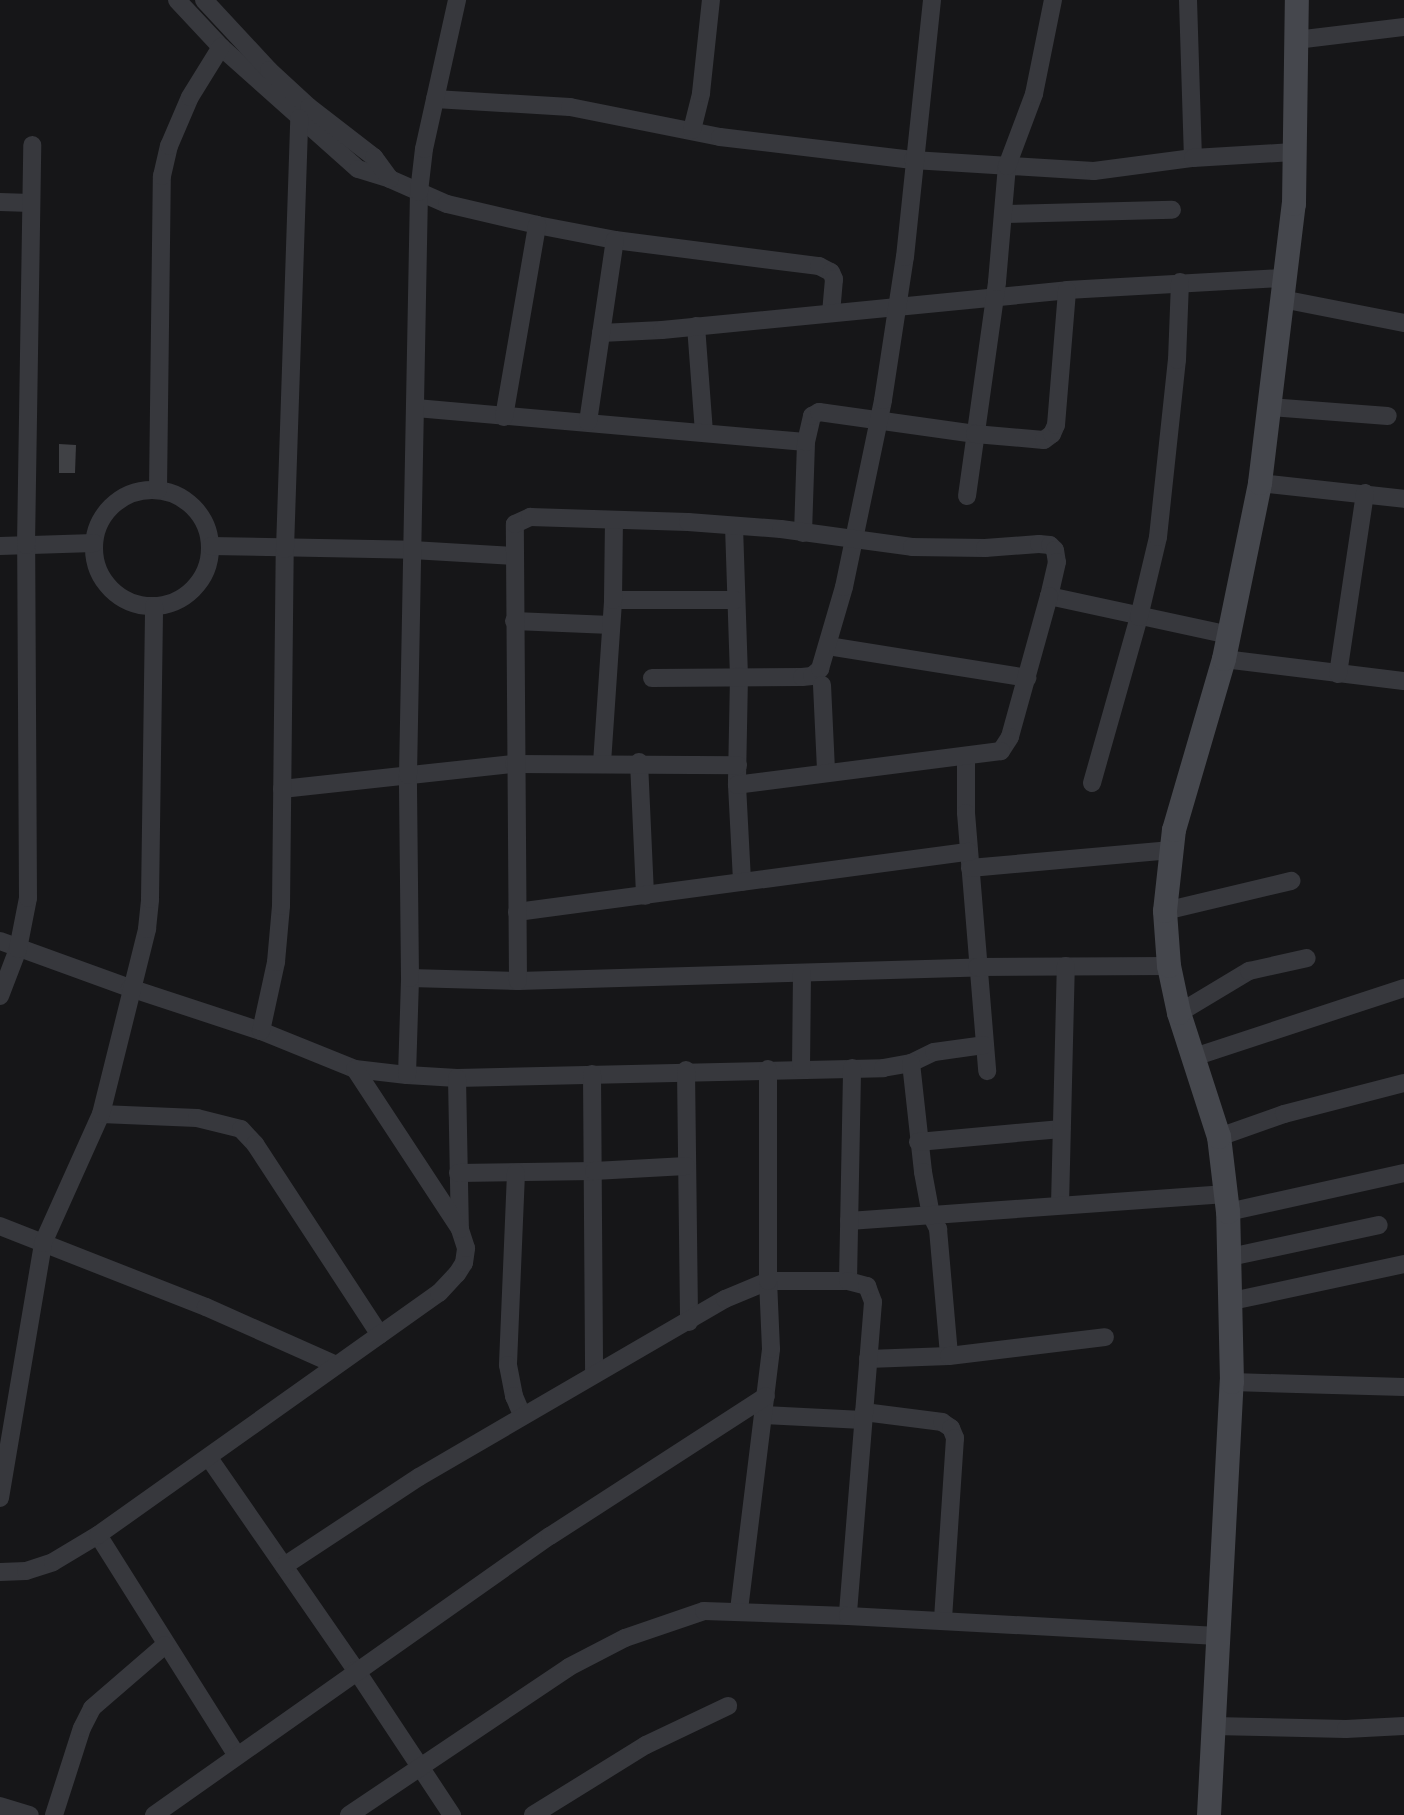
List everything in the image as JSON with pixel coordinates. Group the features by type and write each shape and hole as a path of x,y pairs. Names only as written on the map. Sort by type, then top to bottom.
{"main road":[{"path":"1209,1815 1232,1382 1230,1257 1219,1137 1179,1013 1168,966 1165,911 1174,830 1226,647 1260,483 1294,204 1297,0"}],"street":[{"path":"177,0 222,47 358,169 390,179 447,204 537,225 615,240 819,266 831,272 834,279 831,311"},
{"path":"204,0 269,70 309,107 374,157 390,179"},
{"path":"407,1075 410,978 408,775 419,192 435,99 457,0"},
{"path":"692,130 701,93 711,0"},
{"path":"652,678 813,676 820,669 855,541 897,307 932,0"},
{"path":"967,496 994,297 1007,166 1034,94 1053,0"},
{"path":"1188,0 1193,158"},
{"path":"1296,40 1404,27"},
{"path":"158,490 162,176 169,146 190,97 222,47"},
{"path":"435,99 570,107 720,137 913,160 1007,166 1094,171 1193,158 1293,152"},
{"path":"261,1031 276,962 281,906 285,549 299,118"},
{"path":"0,996 18,948 28,898 26,545 32,145"},
{"path":"0,202 32,203"},
{"path":"1003,214 1172,210"},
{"path":"504,417 537,225"},
{"path":"588,422 615,240"},
{"path":"1092,783 1139,617 1158,537 1177,360 1180,282"},
{"path":"600,333 1180,282 1284,289 1404,323"},
{"path":"803,533 806,442 812,416 819,412 975,434 1044,440 1052,435 1056,425 1066,290"},
{"path":"696,326 704,433"},
{"path":"1269,407 1388,416"},
{"path":"416,408 806,442"},
{"path":"1260,483 1404,499"},
{"path":"158,490 181,498 200,514 211,546 209,564 201,581 188,594 172,603 155,606 135,604 117,595 103,580 95,563 94,543 98,525 108,510 122,498 139,491 158,490"},
{"path":"1338,674 1365,493"},
{"path":"518,981 513,530 522,519 734,526 855,541 953,549 1050,544 1057,556 1057,562 1049,596 1006,746 1001,751 826,771 737,785"},
{"path":"602,763 613,600 614,520"},
{"path":"734,526 739,676 737,785 742,882"},
{"path":"0,546 94,543"},
{"path":"211,546 412,550 513,556"},
{"path":"1049,596 1139,617 1226,647 1338,674 1404,681"},
{"path":"613,600 735,600"},
{"path":"0,1498 43,1243 101,1114 130,988 147,929 150,899 155,606"},
{"path":"514,621 611,625"},
{"path":"828,646 1027,678"},
{"path":"822,685 826,771"},
{"path":"966,756 970,860 986,1071"},
{"path":"282,789 514,764 639,762 738,765"},
{"path":"639,762 645,896"},
{"path":"517,912 742,882 970,860 1171,850"},
{"path":"1165,911 1291,881"},
{"path":"0,941 261,1031 355,1069 407,1075 457,1077 899,1067 934,1052 984,1045"},
{"path":"1179,1013 1249,971 1307,958"},
{"path":"1060,1205 1066,966"},
{"path":"410,978 518,981 977,967 1168,966"},
{"path":"801,1068 802,973"},
{"path":"1194,1057 1404,988"},
{"path":"911,1063 918,1142 931,1215 938,1229 949,1356"},
{"path":"848,1281 852,1068"},
{"path":"355,1069 460,1229"},
{"path":"739,1610 771,1349 768,1281 768,1069"},
{"path":"686,1070 689,1322"},
{"path":"592,1074 594,1373"},
{"path":"0,1572 26,1571 53,1562 98,1535 439,1293 457,1274 464,1263 466,1248 460,1229 457,1077"},
{"path":"1219,1137 1284,1114 1404,1083"},
{"path":"101,1114 197,1118 242,1129 255,1144 380,1335"},
{"path":"918,1142 1061,1129"},
{"path":"458,1173 594,1171 686,1166"},
{"path":"516,1173 508,1365 514,1396 522,1415"},
{"path":"849,1221 1060,1205 1227,1203 1404,1173"},
{"path":"1230,1257 1379,1225"},
{"path":"0,1226 206,1307 336,1365"},
{"path":"1232,1301 1404,1265"},
{"path":"284,1566 419,1477 594,1373 726,1299 768,1281 848,1281 867,1286 872,1293 848,1616"},
{"path":"868,1359 949,1356 1105,1337"},
{"path":"1232,1382 1404,1387"},
{"path":"154,1815 356,1670 550,1536 766,1396"},
{"path":"764,1416 864,1416 942,1422 951,1428 955,1438 943,1621"},
{"path":"209,1458 356,1670 452,1815"},
{"path":"98,1535 237,1756"},
{"path":"349,1815 569,1667 625,1638 704,1611 739,1610 1217,1636"},
{"path":"54,1815 82,1728 92,1708 165,1645"},
{"path":"533,1815 646,1745 728,1706"},
{"path":"1213,1726 1346,1729 1404,1726"},
{"path":"0,1806 30,1815"}],"building":[{"path":"59,444 76,445 75,473 59,473"}]}
